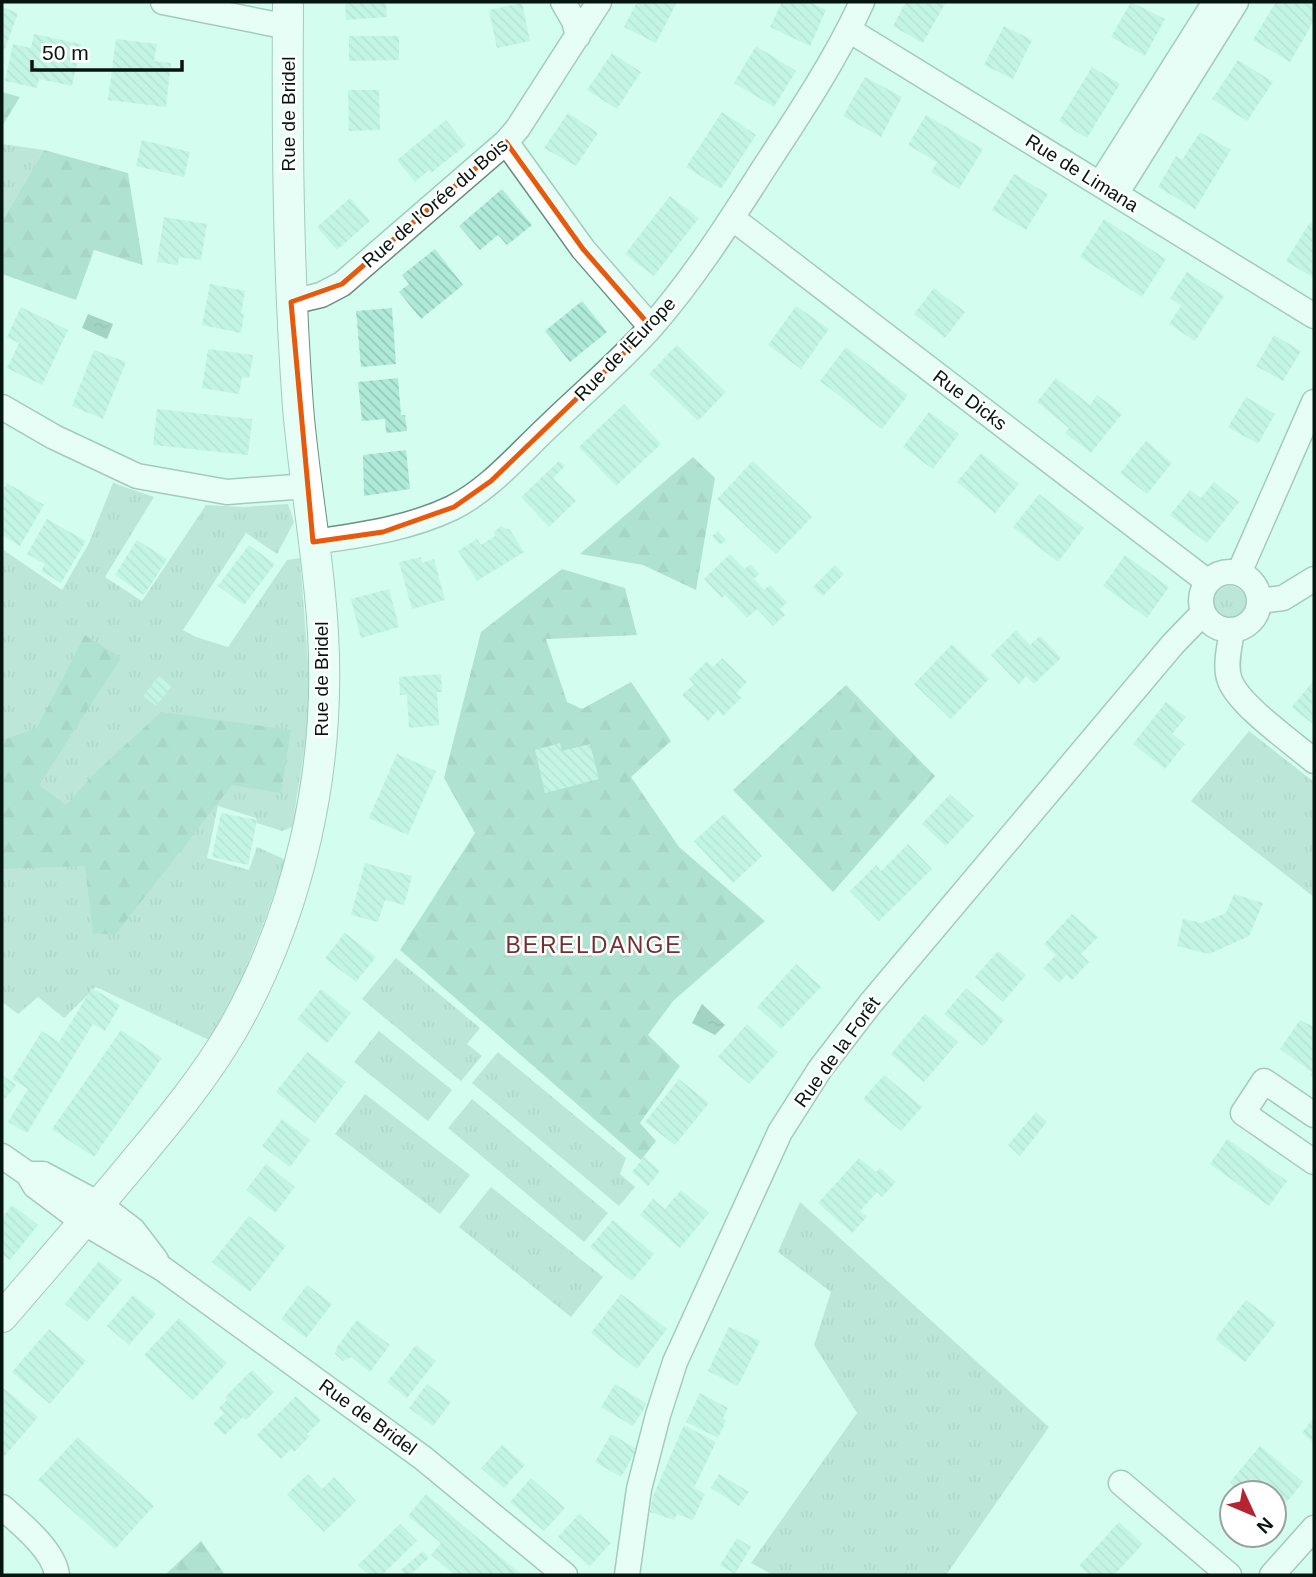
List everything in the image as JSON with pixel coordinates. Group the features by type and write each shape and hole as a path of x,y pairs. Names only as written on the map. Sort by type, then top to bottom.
{"main road":[{"name":"Rue de Bridel","path":"91,1213 196,1088 233,1029 263,969 286,908 304,848 316,792 323,726 323,634 298,410 291,302 288,14"},
{"path":"2,1317 91,1213"}],"street":[{"path":"163,2 288,14"},
{"path":"563,2 578,36"},
{"name":"Rue de l'Orée du Bois","path":"291,302 320,295 342,284 506,142 518,128 599,2"},
{"name":"Rue de l'Europe","path":"313,541 383,532 419,522 454,507 491,481 651,327 680,292 732,218 849,30 862,2"},
{"path":"1108,189 1215,2"},
{"path":"1108,189 1236,2"},
{"name":"Rue de Limana","path":"849,30 1314,316"},
{"path":"506,142 583,249 651,327"},
{"name":"Rue Dicks","path":"732,218 1208,582"},
{"path":"1239,573 1314,402"},
{"path":"2,407 54,437 136,476 228,492 307,486"},
{"path":"1222,573 1239,573 1253,583 1259,601 1256,615 1246,626 1232,631 1214,627 1202,614 1200,597 1208,582 1222,573"},
{"path":"1259,601 1283,598 1314,579"},
{"name":"Rue de la Forêt","path":"627,1575 639,1489 675,1362 780,1132 820,1069 878,995 1173,643 1202,614"},
{"path":"1232,631 1229,680 1246,703 1314,761"},
{"path":"1314,1115 1264,1081 1242,1113 1314,1162"},
{"path":"2,1156 28,1174 43,1174 91,1213"},
{"name":"Rue de Bridel","path":"91,1213 133,1230 163,1269 424,1458 565,1575"},
{"path":"1121,1483 1229,1575"},
{"path":"2,1507 34,1536 56,1568 57,1575"},
{"path":"1272,1575 1314,1528"}],"highlighted area":[{"path":"506,142 583,249 651,327 491,481 454,507 383,532 313,542 291,302 342,284"}],"green space":[{"path":"2,92 20,97 2,126"},
{"path":"2,144 44,150 2,221"},
{"path":"44,150 128,173 143,265 94,250 76,300 2,274 2,221"},
{"path":"693,457 715,478 696,590 643,565 580,554"},
{"path":"113,483 154,497 105,577 142,601 206,505 243,507 288,504 294,522 277,554 246,533 183,630 228,647 287,560 300,558 309,676 307,733 292,827 282,831 257,823 256,818 218,806 207,858 249,870 257,847 286,860 240,982 209,1040 96,987 64,1018 38,997 18,1014 2,1002 2,549 62,590 89,543"},
{"path":"562,569 625,588 637,635 546,639 567,702 582,709 631,682 671,741 631,777 679,847 765,921 673,1001 648,1035 680,1066 640,1123 656,1141 641,1160 400,950 475,833 444,778 481,632"},
{"path":"1230,586 1241,591 1246,602 1241,613 1230,618 1219,613 1214,602 1219,591"},
{"path":"85,635 121,658 39,785 66,805 94,774 161,712 291,730 281,793 232,785 115,935 93,933 85,866 2,869 2,740 37,728"},
{"path":"846,685 935,776 833,892 733,790"},
{"path":"1249,731 1314,782 1314,897 1191,801"},
{"path":"396,958 480,1028 467,1044 482,1056 461,1081 362,999"},
{"path":"379,1031 452,1090 428,1121 354,1062"},
{"path":"498,1052 626,1158 620,1174 635,1187 619,1206 472,1083"},
{"path":"365,1094 470,1175 440,1214 335,1134"},
{"path":"472,1099 608,1213 584,1242 448,1128"},
{"path":"491,1187 603,1277 571,1317 459,1227"},
{"path":"800,1202 1049,1427 946,1575 773,1575 751,1563 857,1413 814,1345 831,1292 778,1252"},
{"path":"201,1541 225,1575 165,1575"}],"water":[{"path":"88,314 113,324 107,339 82,328"},
{"path":"702,1004 725,1025 715,1035 692,1023"}],"building":[{"path":"345,2 386,2 387,17 346,20"},
{"path":"637,2 676,4 656,43 624,27"},
{"path":"782,2 810,2 826,10 810,46 770,27"},
{"path":"906,2 946,2 923,43 893,26"},
{"path":"1131,2 1165,19 1145,56 1111,37"},
{"path":"1276,2 1314,2 1314,21 1290,62 1253,40"},
{"path":"522,3 530,41 497,48 489,10"},
{"path":"2,7 18,13 5,49 2,48"},
{"path":"1004,26 1032,40 1013,79 984,65"},
{"path":"34,34 81,44 72,86 39,79 37,88 5,81 13,44 31,48"},
{"path":"349,36 399,36 399,60 349,61"},
{"path":"116,39 157,44 154,61 171,63 166,107 108,100"},
{"path":"756,46 796,71 774,107 734,83"},
{"path":"612,53 641,72 617,109 587,90"},
{"path":"1238,60 1273,82 1247,121 1212,99"},
{"path":"1092,67 1120,84 1087,138 1059,121"},
{"path":"865,77 902,97 881,137 843,116"},
{"path":"348,90 379,90 380,130 349,131"},
{"path":"722,112 756,135 721,189 686,167"},
{"path":"568,113 598,133 576,166 544,148"},
{"path":"926,115 983,149 959,189 931,172 937,162 908,145"},
{"path":"446,120 466,145 431,173 429,170 415,182 397,160"},
{"path":"1200,132 1231,150 1195,209 1158,187 1176,156 1182,160"},
{"path":"142,140 190,152 184,177 136,166"},
{"path":"1014,174 1048,194 1026,230 992,210"},
{"path":"502,189 532,225 507,245 498,235 480,250 459,226"},
{"path":"670,196 699,218 654,276 625,254"},
{"path":"350,198 370,221 337,250 317,227"},
{"path":"164,217 207,224 201,260 179,257 178,265 157,262"},
{"path":"1104,219 1166,259 1142,297 1080,257"},
{"path":"1310,222 1314,225 1314,278 1286,261"},
{"path":"435,249 463,285 421,319 399,292 409,284 402,275"},
{"path":"1187,272 1224,296 1195,341 1169,324 1181,306 1170,298"},
{"path":"210,284 245,291 241,333 202,325"},
{"path":"934,288 965,312 945,338 914,314"},
{"path":"582,301 607,332 570,362 545,331"},
{"path":"796,306 829,329 801,369 768,345"},
{"path":"21,307 68,330 42,385 7,368 19,343 7,337"},
{"path":"392,308 396,364 361,367 356,311"},
{"path":"1274,335 1301,351 1283,381 1256,366"},
{"path":"677,345 726,392 698,421 649,374"},
{"path":"846,347 908,395 882,429 820,381"},
{"path":"208,349 253,355 249,378 242,377 239,394 202,388"},
{"path":"94,350 126,362 103,419 72,406"},
{"path":"398,378 401,415 405,415 407,431 386,433 385,419 362,421 358,382"},
{"path":"1056,378 1090,405 1097,395 1122,414 1091,453 1065,433 1069,428 1037,402"},
{"path":"1246,397 1275,414 1258,444 1228,427"},
{"path":"624,404 661,444 616,486 579,447"},
{"path":"157,409 252,419 248,455 153,445"},
{"path":"929,412 959,434 933,469 903,447"},
{"path":"1146,441 1172,463 1147,494 1120,473"},
{"path":"406,450 410,489 364,496 363,455"},
{"path":"981,453 1019,484 995,513 957,482"},
{"path":"559,461 565,466 553,478 576,501 549,527 521,497"},
{"path":"753,461 812,517 776,554 717,499"},
{"path":"1214,482 1239,502 1207,543 1170,515 1190,490 1201,498"},
{"path":"7,483 44,505 20,546 2,535 2,491"},
{"path":"1039,494 1084,528 1058,562 1013,527"},
{"path":"47,519 86,541 61,583 41,571 45,564 27,554"},
{"path":"501,526 510,530 524,552 477,581 458,551 477,539 481,545 495,536 494,532"},
{"path":"718,531 726,540 720,545 712,536"},
{"path":"137,540 167,559 144,595 115,575"},
{"path":"249,545 275,564 244,605 218,586"},
{"path":"730,554 745,569 750,564 759,574 754,579 764,590 770,585 787,602 780,609 785,615 773,626 757,609 747,618 725,595 722,598 704,579"},
{"path":"1125,555 1169,587 1147,618 1103,586"},
{"path":"421,557 422,563 434,559 445,600 412,609 399,562"},
{"path":"835,565 844,574 823,596 813,587"},
{"path":"389,589 399,627 361,638 351,599"},
{"path":"1016,630 1030,645 1040,636 1061,658 1034,684 1026,676 1019,684 991,655"},
{"path":"952,644 989,679 951,719 914,684"},
{"path":"722,658 747,682 736,693 741,698 723,716 718,710 708,721 682,695 694,684 689,679 707,661 713,667"},
{"path":"441,674 442,692 437,692 439,725 409,728 407,695 400,695 399,677"},
{"path":"159,676 172,686 156,706 143,696"},
{"path":"1314,680 1314,725 1292,707"},
{"path":"1166,702 1186,717 1172,734 1185,744 1165,769 1133,744"},
{"path":"560,743 562,751 590,744 599,779 545,793 535,750"},
{"path":"397,754 436,771 408,835 369,818"},
{"path":"950,794 974,816 946,846 922,824"},
{"path":"221,813 257,820 248,865 212,857"},
{"path":"724,814 762,856 733,883 694,841"},
{"path":"908,844 932,869 879,921 850,891 876,865 881,871"},
{"path":"365,863 412,876 404,905 385,900 378,922 351,915"},
{"path":"1234,894 1263,903 1249,936 1209,954 1177,946 1183,919 1201,923 1226,913"},
{"path":"1072,914 1098,937 1081,954 1089,962 1072,980 1066,975 1059,983 1043,968 1056,955 1044,944"},
{"path":"345,933 376,957 356,982 325,958"},
{"path":"998,951 1026,975 1003,1002 975,977"},
{"path":"796,964 821,987 781,1029 757,1007"},
{"path":"92,988 120,1005 105,1031 93,1024 27,1133 8,1122 28,1089 12,1079 42,1031 59,1042"},
{"path":"966,988 1004,1020 983,1046 944,1014"},
{"path":"321,989 351,1013 327,1043 297,1019"},
{"path":"925,1014 958,1042 924,1082 891,1054"},
{"path":"1300,1020 1314,1027 1314,1078 1310,1075 1312,1072 1280,1049"},
{"path":"747,1024 778,1052 749,1084 718,1057"},
{"path":"121,1030 162,1058 94,1157 52,1129"},
{"path":"307,1052 346,1082 315,1123 276,1092"},
{"path":"2,1075 16,1085 5,1099 2,1097"},
{"path":"884,1075 922,1107 901,1131 863,1099"},
{"path":"679,1079 709,1103 675,1145 645,1122"},
{"path":"1036,1112 1047,1122 1020,1156 1008,1145"},
{"path":"282,1119 310,1140 290,1167 262,1146"},
{"path":"1227,1139 1287,1181 1269,1206 1210,1164"},
{"path":"644,1157 660,1171 648,1186 632,1172"},
{"path":"859,1158 876,1172 880,1168 896,1182 882,1197 877,1192 860,1211 867,1217 852,1233 818,1203"},
{"path":"266,1164 295,1187 275,1213 246,1190"},
{"path":"681,1190 709,1213 680,1248 640,1215 653,1199 665,1209"},
{"path":"12,1205 38,1225 10,1260 2,1254 2,1218"},
{"path":"249,1216 286,1246 250,1292 212,1262"},
{"path":"613,1220 654,1254 632,1281 590,1247"},
{"path":"99,1261 122,1280 87,1322 65,1304"},
{"path":"307,1285 332,1304 306,1338 281,1319"},
{"path":"621,1294 667,1329 637,1369 591,1333"},
{"path":"133,1295 156,1314 129,1345 107,1326"},
{"path":"1246,1300 1276,1323 1245,1362 1215,1339"},
{"path":"179,1318 227,1363 193,1400 144,1355"},
{"path":"357,1320 390,1345 370,1372 351,1357 343,1361 335,1354 337,1347"},
{"path":"729,1327 760,1341 738,1386 708,1371"},
{"path":"49,1329 86,1361 50,1404 12,1372"},
{"path":"416,1345 436,1361 407,1398 387,1382"},
{"path":"252,1370 274,1392 246,1420 243,1417 225,1435 213,1424 224,1413 219,1408 227,1400 225,1397"},
{"path":"427,1384 451,1402 433,1426 409,1408"},
{"path":"615,1384 647,1404 633,1426 601,1407"},
{"path":"2,1387 38,1417 2,1459"},
{"path":"700,1393 728,1408 723,1418 726,1421 718,1438 686,1422"},
{"path":"296,1396 321,1420 294,1452 291,1449 281,1459 257,1435"},
{"path":"1314,1417 1314,1443 1302,1433"},
{"path":"684,1425 716,1442 694,1488 705,1494 693,1520 677,1514 674,1520 650,1512 653,1496"},
{"path":"611,1434 637,1449 621,1477 595,1462"},
{"path":"78,1437 154,1506 115,1549 38,1480"},
{"path":"502,1445 525,1465 504,1488 481,1468"},
{"path":"1260,1446 1303,1482 1288,1500 1288,1479 1232,1479"},
{"path":"308,1474 322,1489 334,1477 356,1501 324,1532 287,1494"},
{"path":"719,1474 749,1492 739,1506 711,1488"},
{"path":"531,1478 565,1508 544,1531 510,1502"},
{"path":"426,1494 522,1575 455,1575 431,1555 441,1543 408,1516"},
{"path":"579,1514 611,1543 590,1566 558,1537"},
{"path":"1119,1522 1143,1544 1114,1575 1090,1575 1079,1566"},
{"path":"400,1524 417,1541 382,1575 369,1575 358,1565"},
{"path":"737,1538 751,1547 735,1574 720,1565"},
{"path":"423,1551 429,1558 410,1575 405,1575 401,1570"}],"district":[{"name":"BERELDANGE","path":"594,945"}]}
